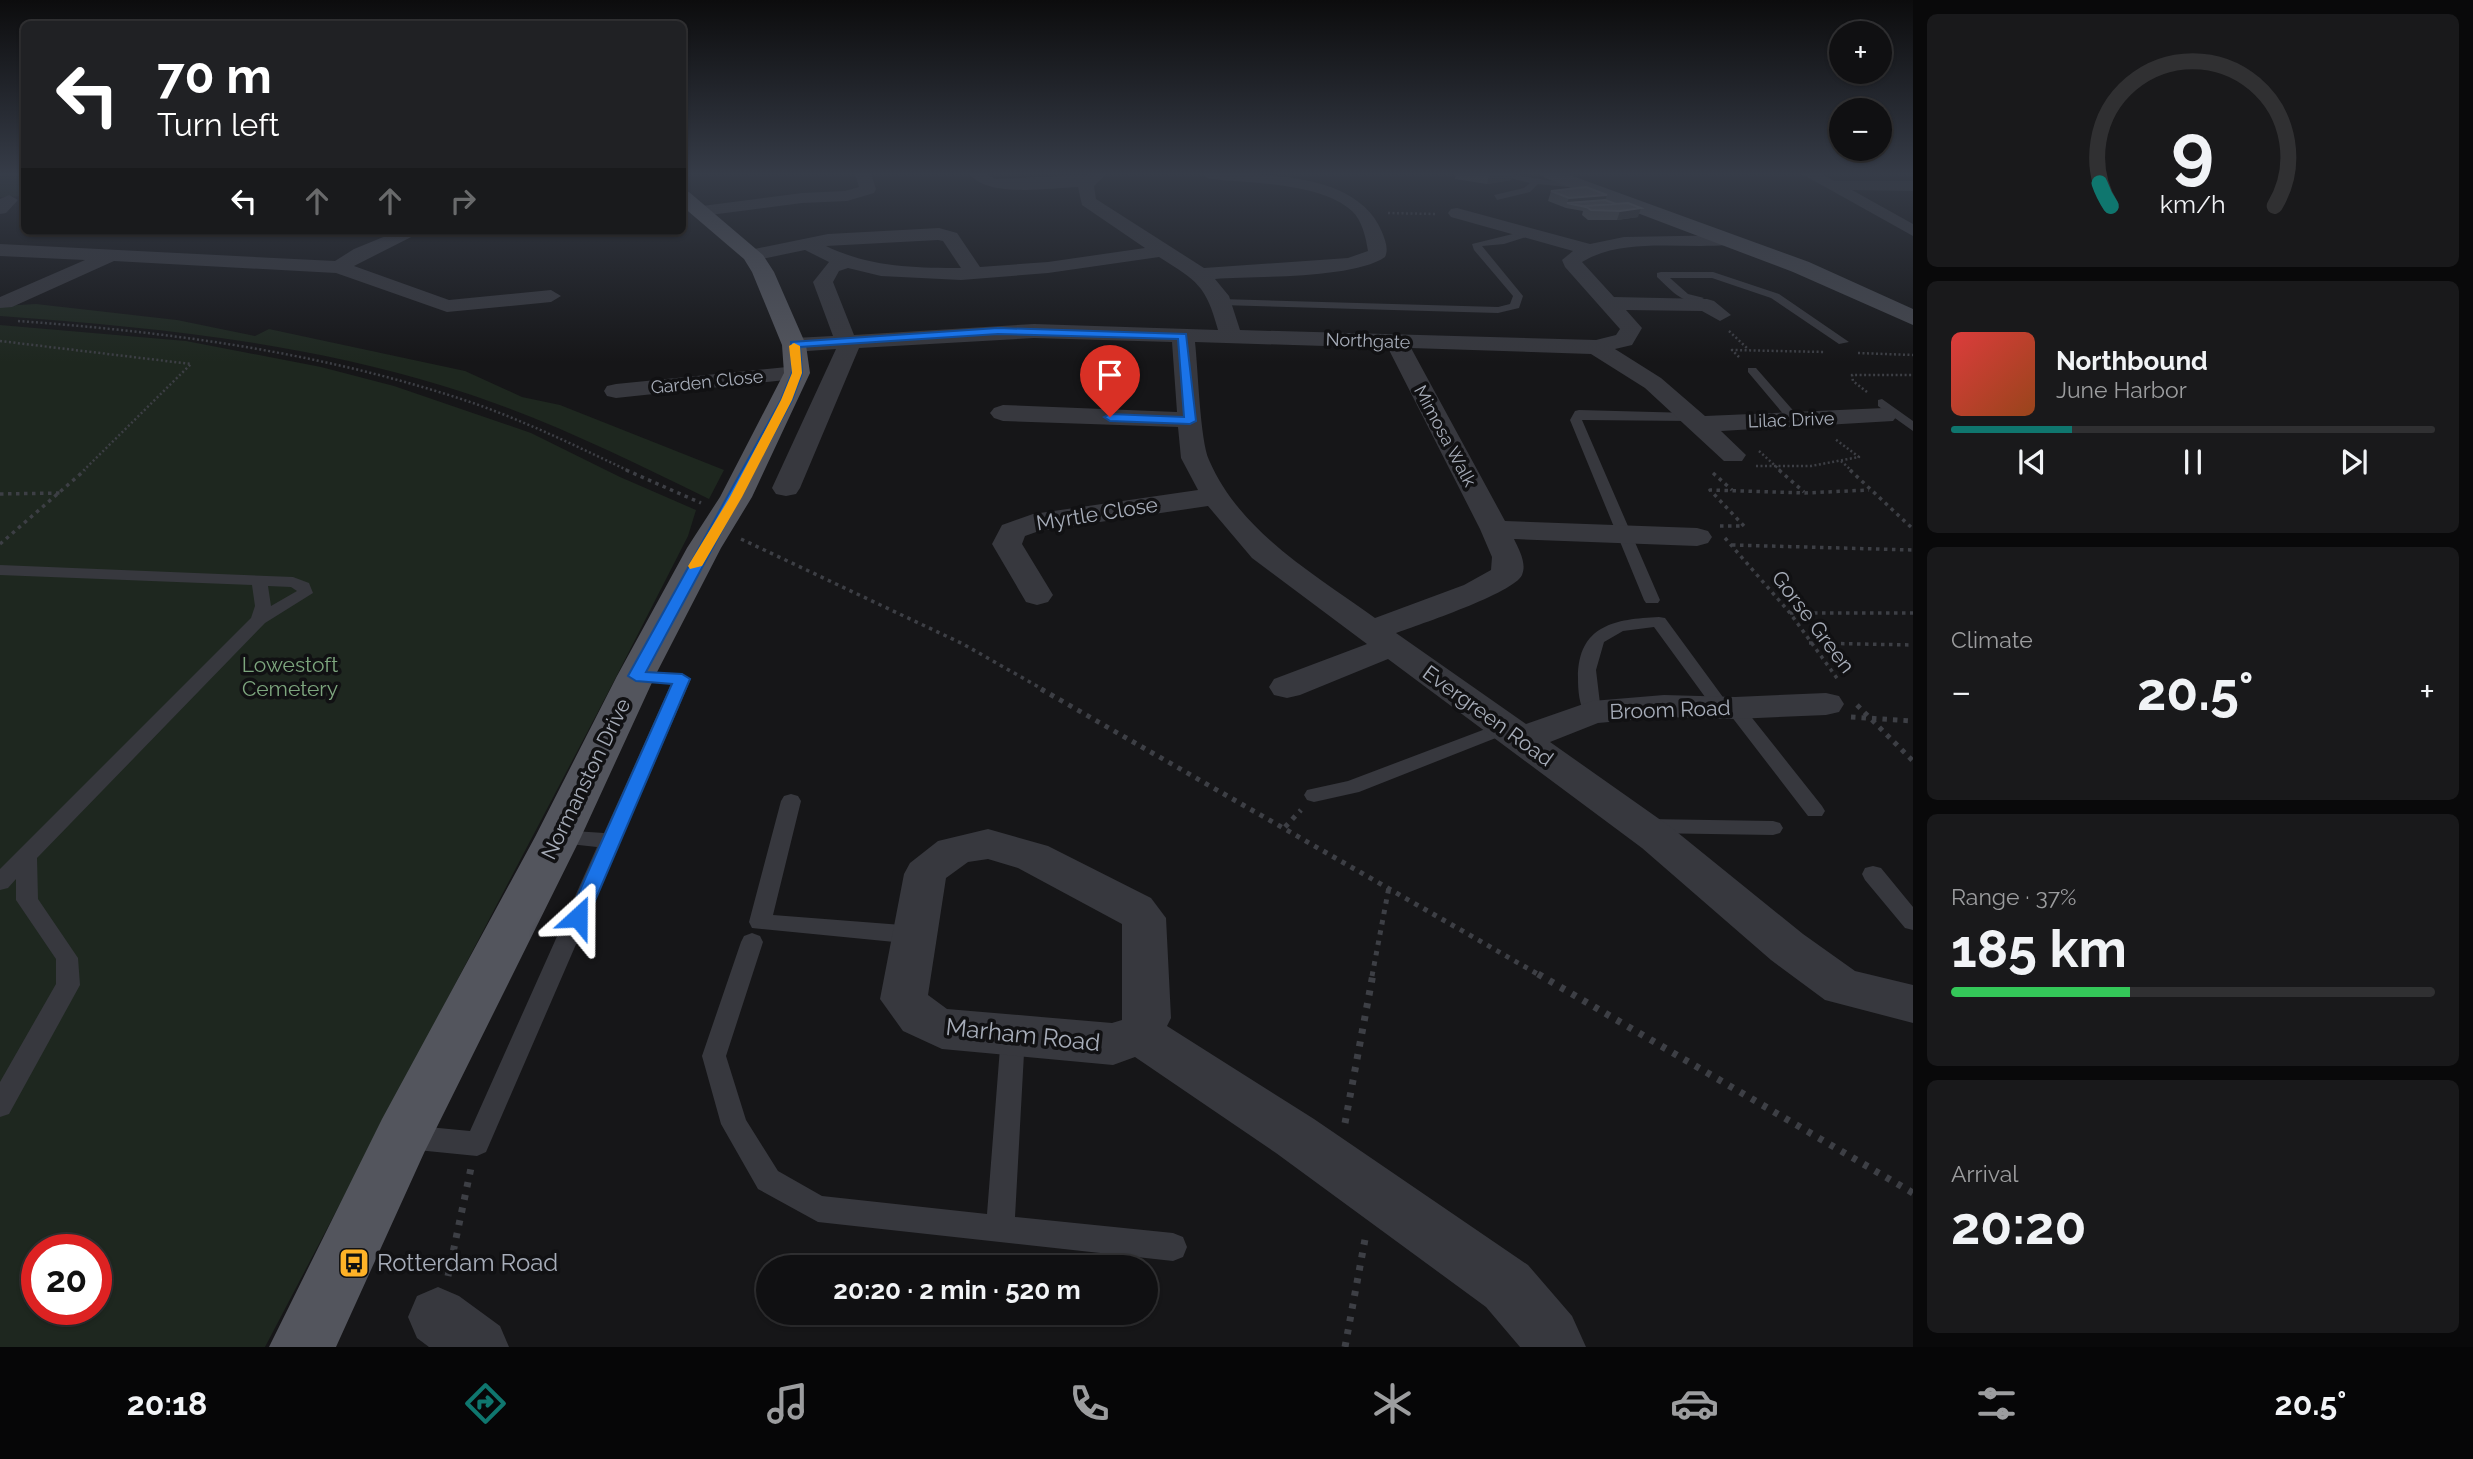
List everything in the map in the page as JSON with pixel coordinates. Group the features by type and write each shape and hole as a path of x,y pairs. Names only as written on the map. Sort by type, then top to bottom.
{"main road":[{"name":"Normanston Drive","path":"302,1347 402,1137 558,837 636,676 786,400 797,373 794,345 776,296 752,255 731,237"},
{"path":"1720,237 1826,277 1912,317"}],"street":[{"path":"339,267 360,253 400,237"},
{"path":"752,255 828,240 886,237"},
{"path":"949,237 974,273"},
{"path":"1142,237 1200,274 1221,302 1231,337"},
{"path":"1200,274 1348,264 1370,259 1378,253 1373,237"},
{"path":"1544,237 1587,249 1726,239"},
{"path":"808,244 847,262 933,274 974,273 1164,250"},
{"path":"8,312 111,245"},
{"path":"0,250 69,251 111,245 339,267 446,306 551,296"},
{"name":"Northgate","path":"794,345 1010,331 1596,347 1612,344 1630,334 1631,328 1572,260 1587,249"},
{"path":"825,470 792,478 849,341 822,282 832,267 847,262"},
{"path":"1610,303 1709,306"},
{"name":"Evergreen Road","path":"1183,336 1194,458 1215,496 1263,552 1640,825 1787,947 1842,986 1913,1004"},
{"name":"Mimosa Walk","path":"1381,639 1507,574 1507,557 1494,529 1396,342"},
{"name":"Lilac Drive","path":"1596,347 1653,383 1733,455"},
{"name":"Garden Close","path":"616,391 797,373"},
{"name":"Lilac Drive","path":"1695,420 1727,422 1801,419 1883,410"},
{"path":"1003,413 1190,421"},
{"name":"Myrtle Close","path":"1037,595 1007,544 1012,531 1032,523 1215,496"},
{"path":"1494,529 1697,537"},
{"path":"1287,687 1381,639"},
{"name":"Broom Road","path":"1512,734 1592,712 1664,706 1729,708 1840,696"},
{"name":"Marham Road","path":"988,844 1033,857 1135,910 1144,918 1147,1018 1139,1034 1113,1044 942,1029 925,1023 915,1015 904,999 915,935 925,874 934,862 950,852 988,844"},
{"path":"1139,1034 1356,1179 1507,1286 1551,1337 1556,1347"}],"lane":[{"path":"1221,302 1497,310 1515,306 1518,296 1477,248 1477,244 1517,237"},
{"path":"1709,306 1685,297 1661,275 1713,275 1774,296 1843,342"},
{"path":"1753,371 1801,419"},
{"path":"1883,410 1913,427"},
{"path":"1652,600 1576,420 1579,414 1695,420"},
{"path":"0,570 293,582 303,586 305,593 259,620 0,882"},
{"path":"259,581 263,606 259,620"},
{"path":"1592,712 1586,688 1591,652 1603,633 1629,624 1660,622 1815,811"},
{"path":"402,1137 477,1144 682,679 636,676"},
{"path":"1314,795 1352,787 1512,734"},
{"path":"792,802 760,922 915,935"},
{"path":"1640,825 1773,828"},
{"path":"558,837 612,841"},
{"path":"0,1106 68,985 67,958 27,900 26,855"},
{"path":"1873,874 1913,922"},
{"path":"752,942 714,1056 734,1124 768,1180 818,1209 1174,1247"},
{"path":"1000,1229 1013,1035"}],"path":[{"path":"8,312 292,355 378,375 471,402 544,430 720,520 741,539 963,644 1389,887 1913,1192"},
{"path":"0,341 191,364 61,492 0,544"},
{"path":"1753,371 1732,350 1831,352"},
{"path":"1858,353 1913,355"},
{"path":"1883,410 1853,381 1852,375 1913,375"},
{"path":"1774,466 1842,461 1860,457 1801,419"},
{"path":"1727,422 1805,493"},
{"path":"1842,461 1869,490 1913,529"},
{"path":"1730,544 1714,526 1744,526 1710,490 1805,493 1869,490"},
{"path":"0,494 61,492"},
{"path":"1697,537 1714,544 1913,550"},
{"name":"Gorse Green","path":"1730,544 1790,613 1840,696 1913,761"},
{"path":"1790,613 1913,613"},
{"path":"1809,643 1913,645"},
{"path":"1840,696 1856,719 1913,721"},
{"path":"1345,1347 1356,1179 1389,887"},
{"path":"459,1332 477,1144"}],"green space":[{"path":"36,304 177,320 255,336 269,329 465,371 522,397 560,405 724,470 709,499 543,422 475,396 386,370 332,357 222,338 0,316 0,306"},
{"name":"Lowestoft Cemetery","path":"0,325 186,341 321,367 394,386 531,433 620,477 696,510 688,536 613,683 265,1347 0,1347"}],"slow traffic":[{"path":"695,566 736,497 786,400 797,373 794,346"}],"place":[{"name":"Rotterdam Road","path":"354,1263"}],"route":[{"path":"578,917 682,679 636,676 704,548 736,497 786,400 797,373 794,345 998,331 1183,336 1190,421 1110,417"}]}
